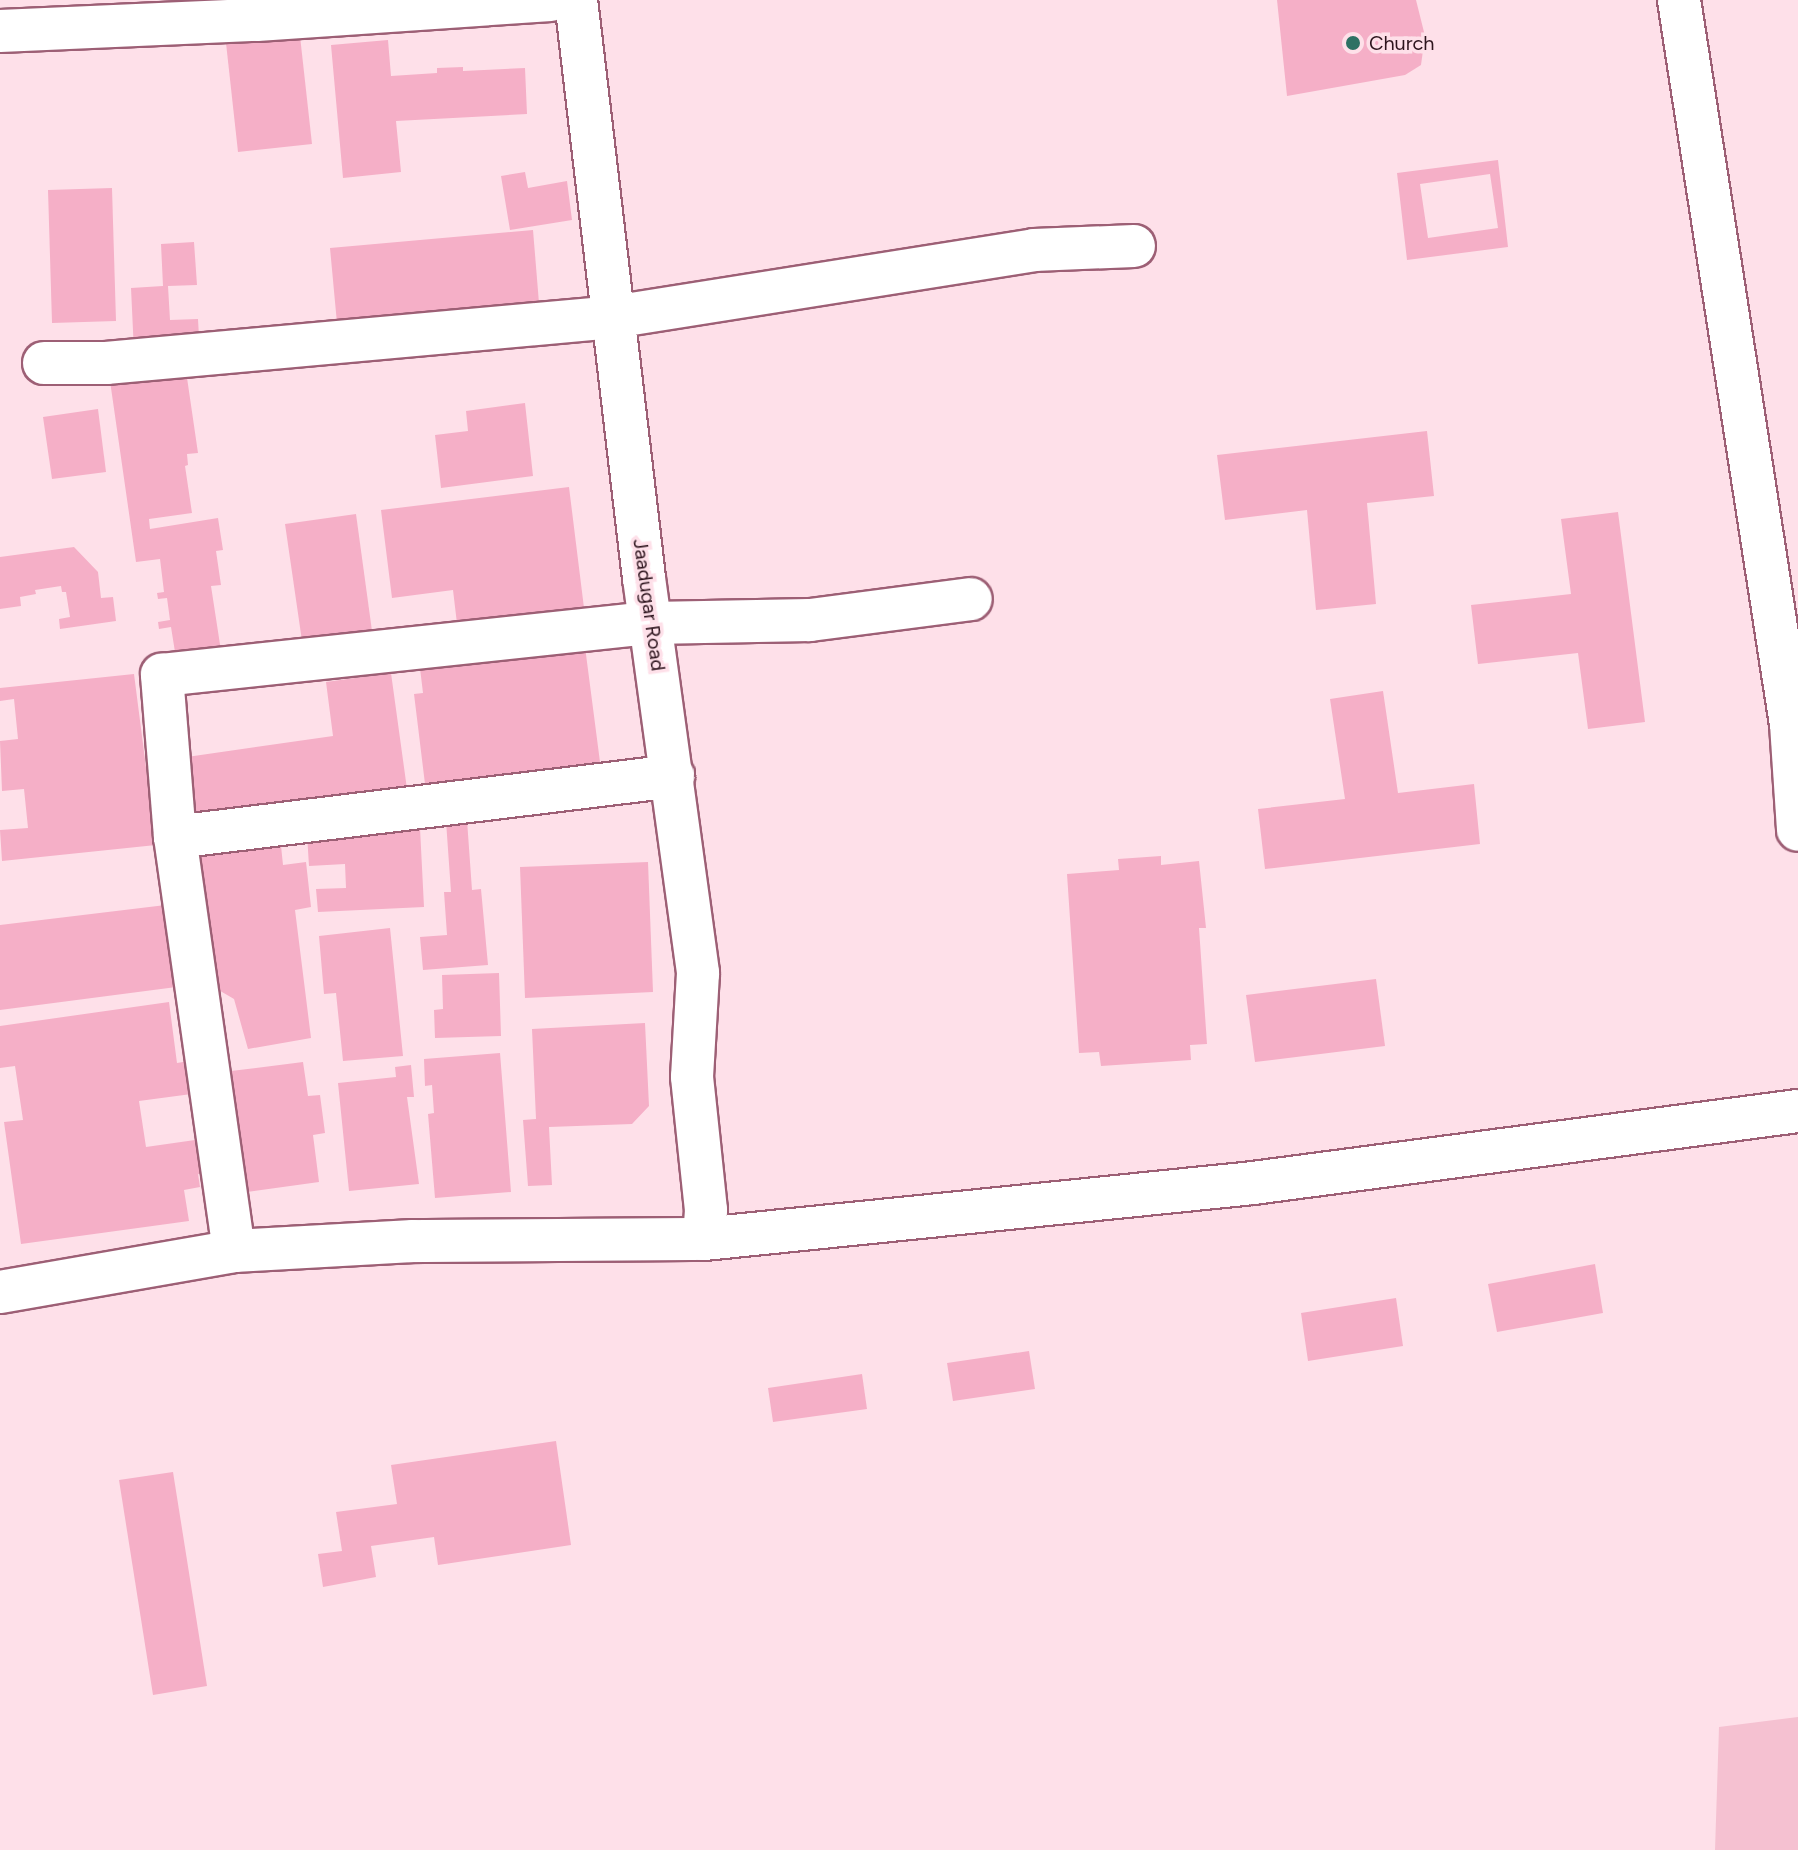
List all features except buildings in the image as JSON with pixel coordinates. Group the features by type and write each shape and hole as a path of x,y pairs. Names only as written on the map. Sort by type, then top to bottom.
{"street":[{"path":"0,31 257,20 550,0"},
{"name":"Jaadugar Road","path":"576,0 651,623 698,973 692,1077 705,1225"},
{"path":"1679,0 1791,724 1798,830"},
{"path":"44,363 106,363 613,317 1034,250 1134,246"},
{"path":"234,1251 175,837 162,675 651,623 810,620 971,599"},
{"path":"175,837 673,776"},
{"path":"0,1292 234,1251 705,1225 1253,1183 1798,1111"}],"shaded area":[{"path":"1798,1717 1798,1850 1715,1850 1719,1727"}],"place":[{"name":"Church","path":"1353,43"}]}
